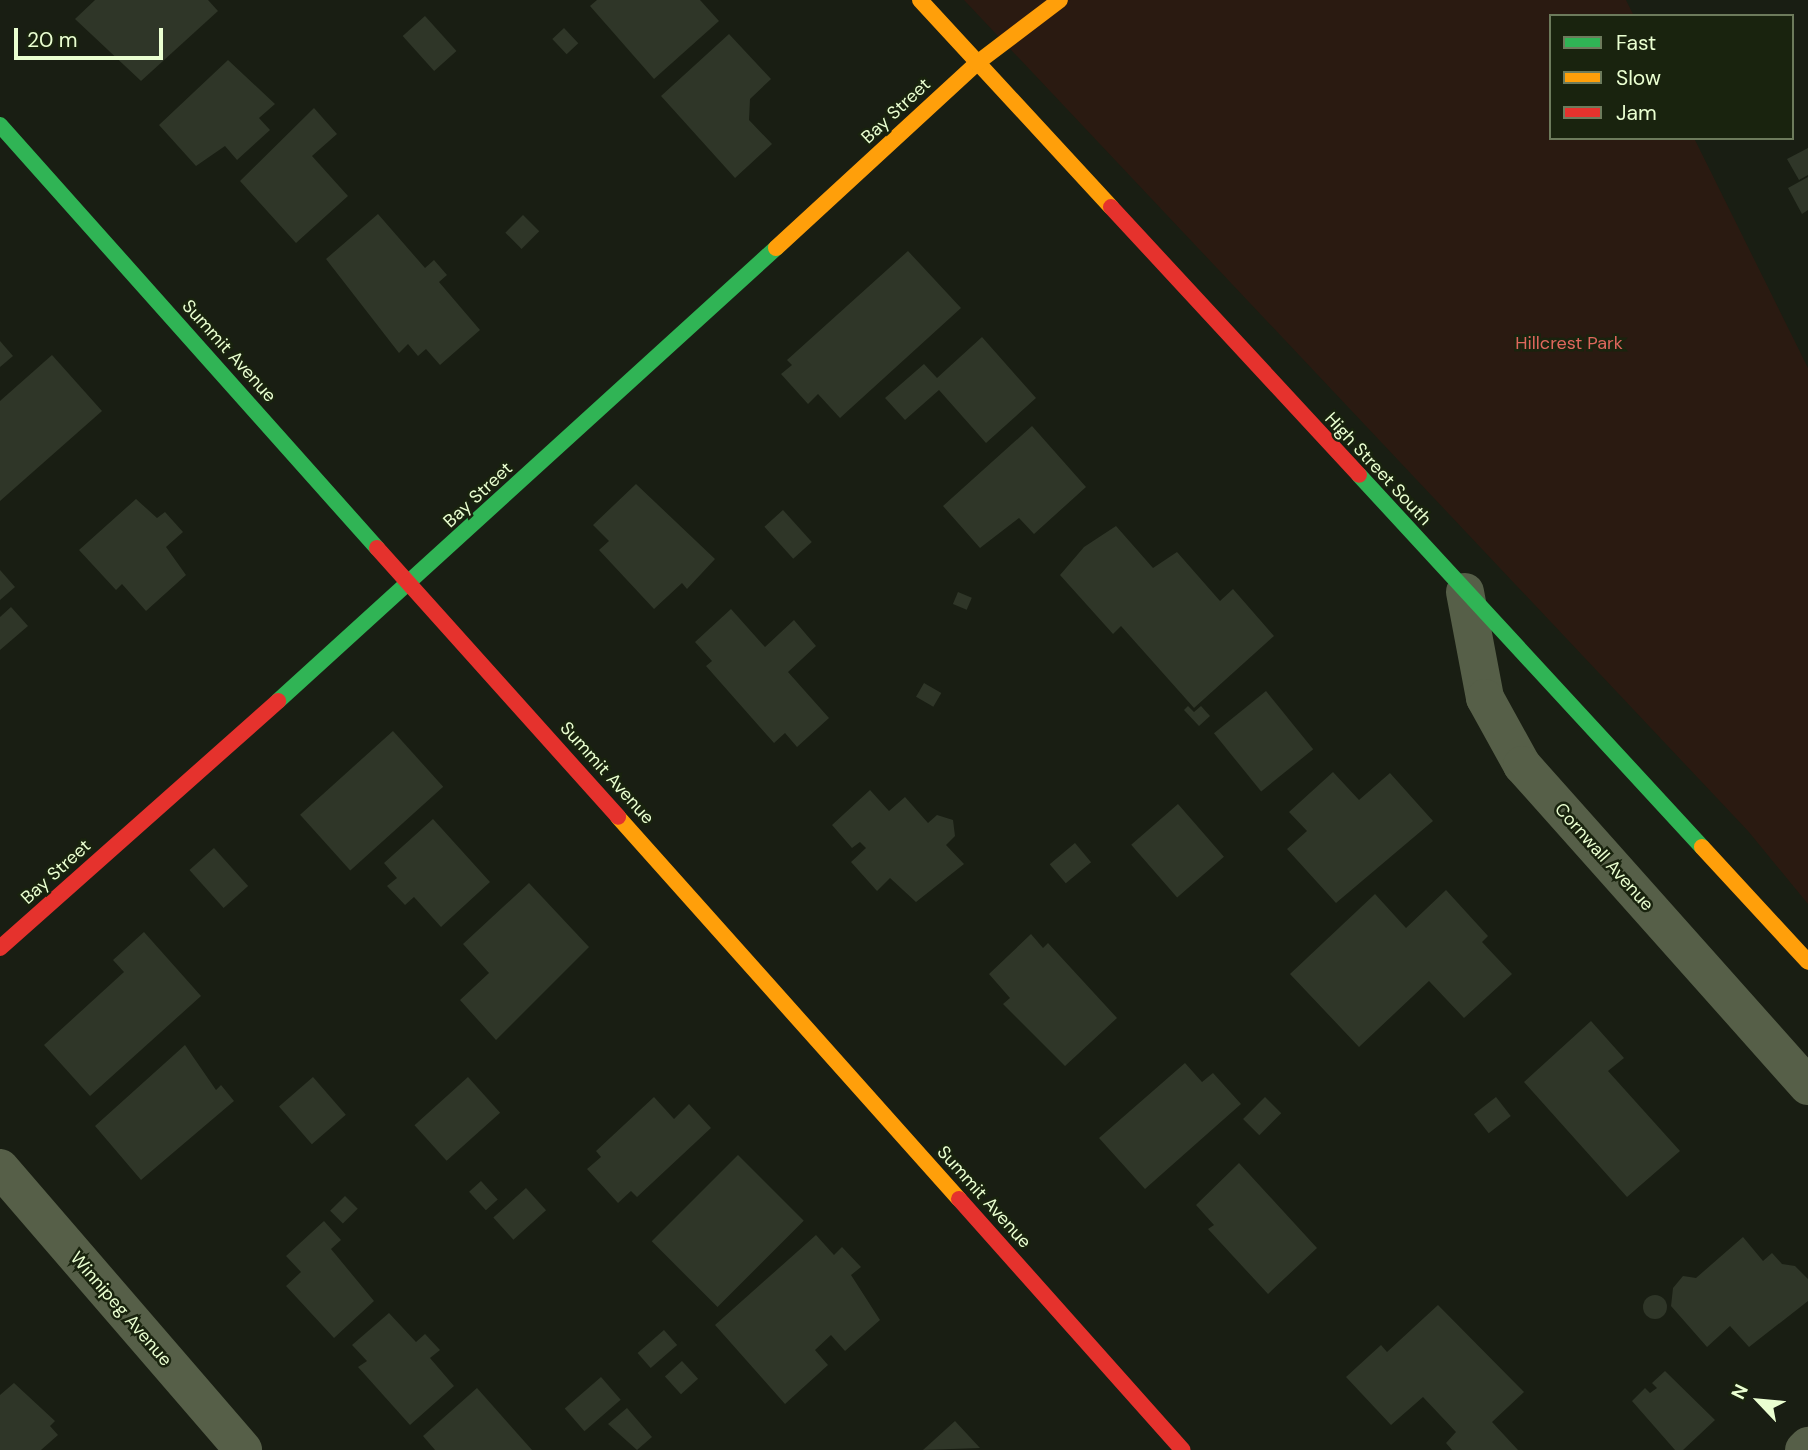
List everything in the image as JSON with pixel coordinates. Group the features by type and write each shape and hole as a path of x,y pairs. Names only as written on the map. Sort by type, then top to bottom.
{"street":[{"name":"High Street South","path":"920,0 1808,962"},
{"name":"Bay Street","path":"0,948 412,582 977,63 1060,0"},
{"name":"Summit Avenue","path":"0,125 412,582 1183,1450"},
{"name":"Cornwall Avenue","path":"1465,592 1485,698 1522,765 1808,1086"},
{"name":"Winnipeg Avenue","path":"0,1168 243,1450"}],"green space":[{"name":"Hillcrest Park","path":"964,0 1626,0 1633,14 1549,14 1549,140 1695,140 1808,368 1808,904 1748,831"}],"building":[{"path":"95,0 208,0 218,11 141,81 75,19"},
{"path":"597,0 700,0 719,21 654,79 590,6"},
{"path":"425,16 456,51 434,71 403,36"},
{"path":"564,28 578,43 567,54 552,39"},
{"path":"729,34 771,79 750,99 749,120 772,144 735,178 661,96"},
{"path":"228,60 275,104 259,118 270,130 237,160 225,146 196,166 159,125"},
{"path":"314,108 337,134 312,156 348,196 296,243 240,181"},
{"path":"1808,148 1808,175 1799,180 1787,159"},
{"path":"1808,177 1808,210 1802,214 1788,188"},
{"path":"378,214 425,268 434,260 447,275 439,282 480,330 440,365 426,349 418,356 408,344 399,353 326,259"},
{"path":"523,215 539,231 522,249 505,233"},
{"path":"908,251 961,308 840,418 818,394 808,404 781,374 792,365 787,360"},
{"path":"982,337 1036,398 986,443 939,390 905,420 885,398 924,364 937,378"},
{"path":"0,341 13,356 0,367"},
{"path":"52,355 102,411 0,501 0,401"},
{"path":"1032,426 1086,487 1034,534 1019,518 980,548 943,506"},
{"path":"636,484 715,559 687,589 682,583 654,609 599,550 609,541 593,525"},
{"path":"136,499 157,518 165,512 183,532 166,547 186,575 146,611 122,584 116,590 79,550"},
{"path":"783,510 812,542 793,559 764,527"},
{"path":"1116,526 1153,568 1177,552 1220,601 1233,589 1274,636 1194,708 1121,626 1113,634 1060,575 1084,547"},
{"path":"0,570 15,587 0,600"},
{"path":"958,592 972,598 967,610 953,604"},
{"path":"11,607 28,626 0,650 0,617"},
{"path":"731,609 765,647 794,620 816,646 788,672 829,718 797,747 785,733 774,743 706,666 712,661 695,642"},
{"path":"924,683 941,693 933,707 916,697"},
{"path":"1266,691 1313,749 1261,791 1214,733"},
{"path":"1188,706 1194,712 1201,706 1210,716 1199,726 1184,710"},
{"path":"393,731 443,787 350,870 300,815"},
{"path":"1333,772 1359,800 1390,773 1433,821 1336,903 1287,849 1307,831 1289,812"},
{"path":"870,790 889,811 905,797 928,823 937,815 953,820 955,836 946,845 964,864 916,902 890,878 877,891 851,862 866,848 860,842 852,848 832,825"},
{"path":"1178,804 1224,857 1177,898 1131,845"},
{"path":"433,819 490,882 441,927 414,897 405,905 387,886 397,878 384,863"},
{"path":"1075,843 1091,862 1066,883 1050,864"},
{"path":"214,848 248,886 224,908 189,870"},
{"path":"529,883 589,947 496,1040 460,1000 489,973 463,944"},
{"path":"1446,890 1488,936 1482,942 1512,974 1464,1018 1429,981 1359,1047 1290,974 1375,894 1406,928"},
{"path":"144,932 201,996 90,1096 44,1045 124,972 113,960"},
{"path":"1031,934 1043,948 1048,943 1117,1018 1065,1066 1003,1004 1010,998 989,974"},
{"path":"1591,1021 1624,1058 1608,1071 1680,1151 1627,1197 1524,1082"},
{"path":"185,1045 216,1090 221,1085 234,1101 141,1180 95,1126"},
{"path":"1185,1063 1202,1082 1213,1073 1241,1104 1145,1189 1099,1138"},
{"path":"313,1077 346,1115 312,1144 279,1107"},
{"path":"468,1077 500,1113 447,1161 414,1125"},
{"path":"654,1097 674,1119 689,1104 711,1128 637,1197 631,1191 618,1203 587,1169 601,1157 596,1151"},
{"path":"1265,1097 1281,1113 1259,1135 1243,1119"},
{"path":"1496,1097 1511,1116 1489,1133 1474,1114"},
{"path":"738,1155 804,1221 717,1307 652,1241"},
{"path":"1239,1163 1317,1248 1268,1294 1208,1229 1214,1225 1196,1205"},
{"path":"481,1181 498,1200 486,1210 469,1192"},
{"path":"526,1188 546,1210 513,1240 493,1217"},
{"path":"345,1196 358,1209 343,1224 330,1211"},
{"path":"324,1221 341,1240 331,1249 374,1301 334,1338 286,1286 301,1272 286,1256"},
{"path":"816,1235 834,1255 842,1247 861,1267 851,1275 880,1320 845,1351 831,1335 815,1350 828,1365 785,1404 715,1325"},
{"path":"1743,1237 1763,1261 1772,1253 1782,1264 1795,1266 1808,1279 1808,1301 1749,1347 1730,1326 1707,1347 1671,1306 1673,1288 1683,1276 1696,1278"},
{"path":"1655,1295 1664,1298 1667,1307 1664,1316 1655,1319 1646,1316 1643,1307 1646,1298"},
{"path":"1438,1305 1524,1392 1492,1422 1518,1450 1452,1450 1446,1443 1456,1432 1423,1397 1391,1425 1346,1377 1381,1345 1387,1352"},
{"path":"389,1313 416,1342 425,1334 440,1350 430,1358 454,1386 410,1425 358,1367 367,1361 352,1345"},
{"path":"664,1330 677,1345 651,1368 638,1353"},
{"path":"682,1361 698,1379 681,1394 665,1376"},
{"path":"1665,1371 1715,1420 1683,1450 1675,1450 1632,1401 1645,1388 1650,1393 1657,1388 1652,1383"},
{"path":"601,1377 621,1400 584,1431 565,1408"},
{"path":"14,1383 55,1421 50,1426 58,1435 41,1450 0,1450 0,1395"},
{"path":"477,1388 532,1450 435,1450 423,1436"},
{"path":"627,1408 652,1437 637,1450 608,1424"},
{"path":"955,1421 980,1448 923,1450"}],"traffic: fast":[{"path":"0,125 377,548"},
{"path":"278,701 776,248"},
{"path":"1359,475 1702,847"}],"traffic: slow":[{"path":"920,0 1111,207"},
{"path":"776,248 977,63 1060,0"},
{"path":"618,817 959,1199"},
{"path":"1702,847 1808,962"}],"traffic: jam":[{"path":"1111,207 1359,475"},
{"path":"377,548 618,817"},
{"path":"0,948 278,701"},
{"path":"959,1199 1183,1450"}]}
